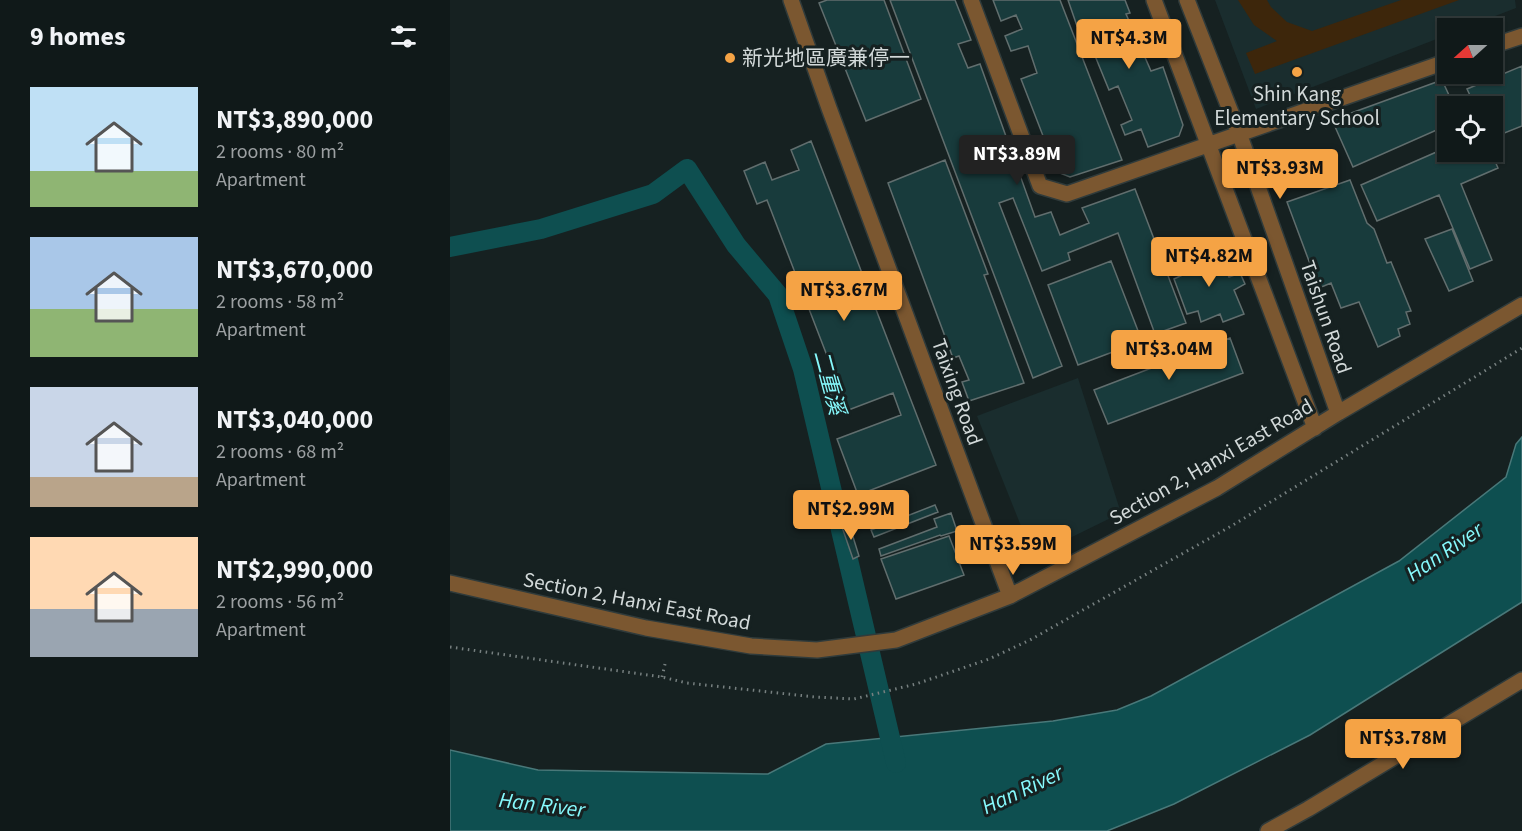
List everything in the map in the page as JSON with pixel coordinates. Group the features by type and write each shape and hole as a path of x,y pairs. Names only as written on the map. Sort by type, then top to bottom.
{"street":[{"name":"Taixing Road","path":"790,0 1010,596"},
{"path":"971,0 1040,186 1067,194 1437,65"},
{"path":"1154,0 1315,428"},
{"name":"Taishun Road","path":"1187,0 1239,133 1338,413"},
{"path":"1503,42 1522,36"},
{"name":"Section 2, Hanxi East Road","path":"450,584 646,628 751,646 816,650 896,640 1010,596 1217,488 1338,413 1522,305"},
{"path":"1268,831 1522,680"}],"path":[{"path":"662,677 665,664"}],"shaded area":[{"name":"Shin Kang Elementary School","path":"1215,0 1515,0 1516,8 1490,18 1437,18 1437,39 1256,109"},
{"path":"1238,0 1267,0 1287,22 1312,31 1401,0 1459,0 1255,74 1246,53 1277,41 1254,25"},
{"path":"1078,378 1121,513 1033,556 977,416"}],"water":[{"name":"Han River","path":"1522,437 1522,602 1310,735 1174,804 1107,831 450,831 450,750 538,770 768,774 826,744 1053,721 1117,710 1151,696 1399,561 1506,477 1516,444"}],"building":[{"path":"827,0 884,0 921,99 866,121 819,3"},
{"path":"890,0 955,0 971,40 958,44 968,68 980,64 1035,217 1051,212 1060,235 1089,223 1082,208 1135,189 1186,323 1155,334 1118,233 1068,253 1070,260 1042,271 1013,198 999,203 1062,366 1033,378"},
{"path":"993,0 1060,0 1122,160 1070,177 1057,172 1021,79 1037,73 1028,46 1011,51 1005,36 1022,29 1016,15 1001,21"},
{"path":"1068,0 1125,0 1130,13 1126,14 1151,71 1163,67 1183,125 1179,136 1148,147 1141,129 1125,135 1121,125 1132,120 1118,86 1109,90 1082,24 1077,26"},
{"path":"1522,66 1522,126 1503,134 1503,96 1470,96 1467,89 1479,84 1503,84 1503,74"},
{"path":"1437,82 1437,84 1444,84 1449,96 1437,96 1437,130 1353,167 1332,120"},
{"path":"811,141 936,465 858,495 837,439 901,415 893,393 838,414 826,382 836,379 767,200 757,204 744,171 765,162 772,180 799,170 791,150"},
{"path":"1437,152 1437,162 1495,162 1498,168 1461,184 1492,260 1470,269 1439,195 1377,221 1361,185"},
{"path":"945,160 988,274 984,275 1024,383 969,401 962,382 969,380 959,356 953,358 888,183"},
{"path":"1350,180 1367,223 1374,229 1387,263 1391,262 1411,311 1406,312 1410,324 1398,329 1400,336 1378,347 1359,302 1341,308 1331,283 1319,288 1287,202"},
{"path":"1452,229 1473,281 1449,291 1425,239"},
{"path":"1198,250 1202,260 1219,254 1229,277 1240,273 1245,284 1234,290 1244,314 1223,322 1220,314 1201,322 1198,311 1187,314 1174,279 1191,271 1189,265 1181,268 1176,258"},
{"path":"1111,261 1142,341 1078,365 1048,285"},
{"path":"1230,338 1243,373 1108,424 1094,390"},
{"path":"935,505 938,512 874,537 871,530"},
{"path":"951,513 957,531 881,556 879,549 937,527 934,519"},
{"path":"849,524 859,556 853,559 842,527"},
{"path":"949,536 964,575 896,599 881,559"}],"waterway":[{"name":"二重溪","path":"450,247 541,229 653,194 687,169 736,245 778,295 803,369 896,763"}],"place":[{"name":"新光地區廣兼停一","path":"730,58"},
{"name":"Shin Kang Elementary School","path":"1297,72"}]}
